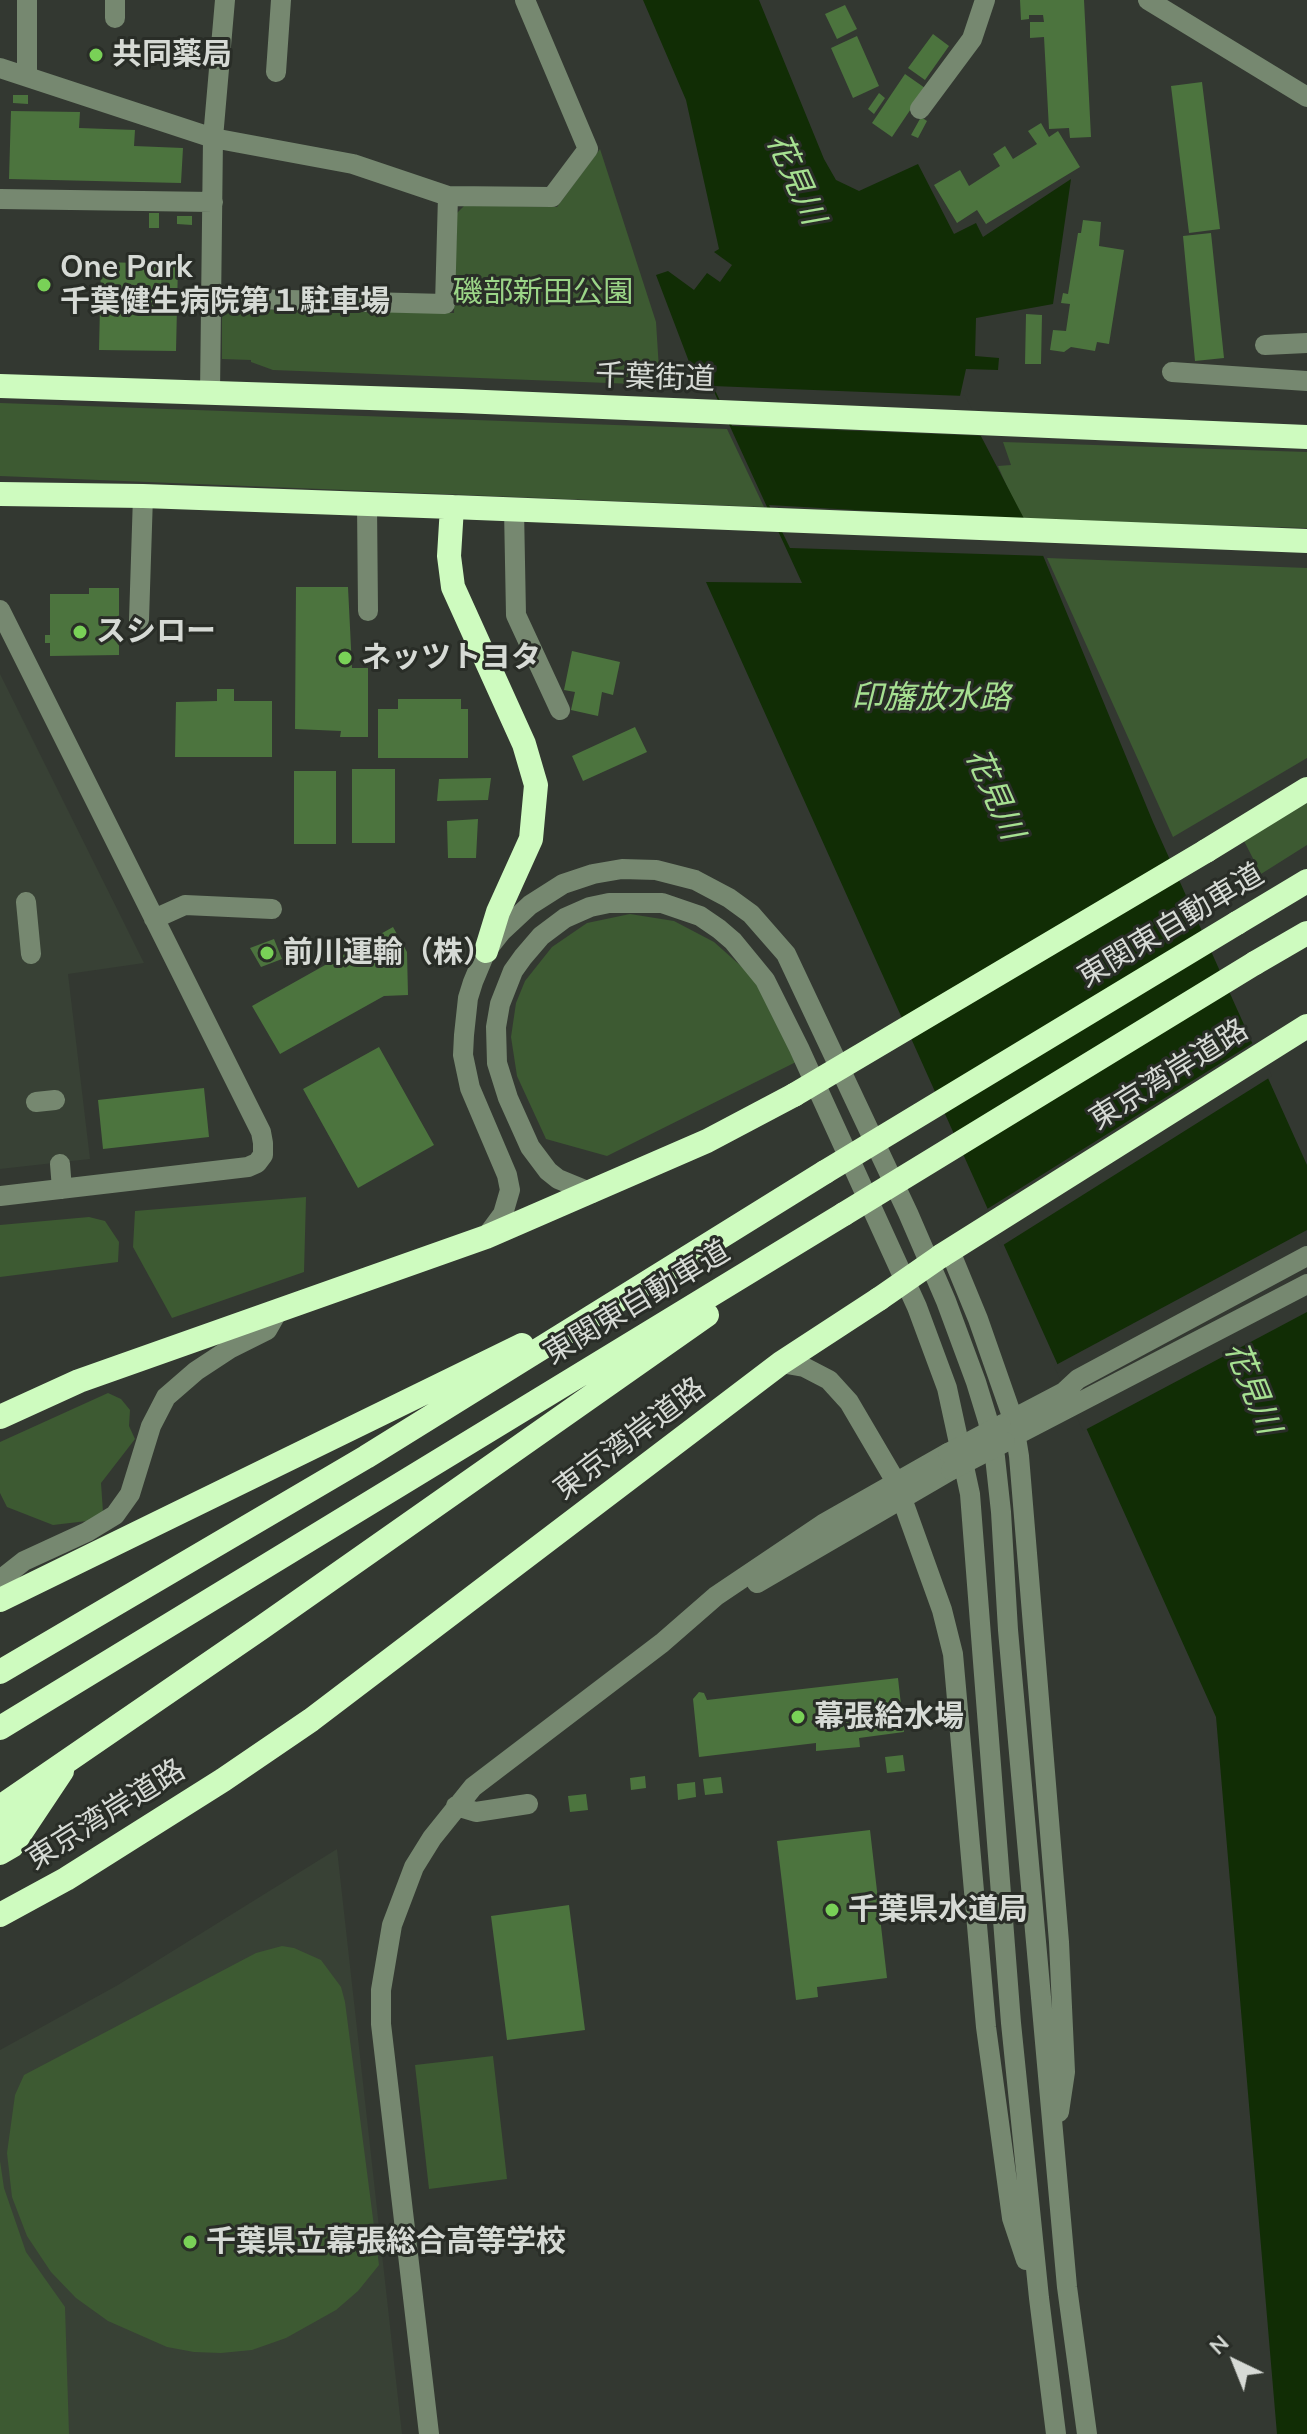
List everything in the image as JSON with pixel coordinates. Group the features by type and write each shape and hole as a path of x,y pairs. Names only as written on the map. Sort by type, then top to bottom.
{"highway":[{"name":"千葉街道","path":"0,386 1307,437"},
{"path":"0,494 514,509 1307,541"},
{"path":"452,507 449,556 453,587 524,744 536,785 531,839 498,912 486,951"},
{"path":"0,1417 79,1381 486,1237 707,1141 794,1095 1307,789"},
{"name":"東関東自動車道","path":"0,1672 366,1457 825,1172 1307,881"},
{"name":"東関東自動車道","path":"0,1728 1307,933"},
{"name":"東京湾岸道路","path":"0,1915 66,1879 311,1720 781,1363 950,1251 1307,1026"},
{"path":"0,1807 748,1286 783,1252"},
{"path":"0,1600 543,1335 577,1327"},
{"path":"0,1788 67,1763"},
{"path":"0,1828 67,1763"},
{"path":"0,1853 12,1846 67,1763"}],"street":[{"path":"27,0 27,77"},
{"path":"210,393 213,138 225,0"},
{"path":"276,72 281,0"},
{"path":"0,68 213,138 353,164 448,196 552,197 588,149 525,0"},
{"path":"920,109 972,39 985,0"},
{"path":"1153,1 1305,94"},
{"path":"211,298 445,304 448,196"},
{"path":"0,199 213,202"},
{"path":"1265,345 1307,343"},
{"path":"1172,372 1307,381"},
{"path":"139,620 143,496"},
{"path":"367,504 368,611"},
{"path":"514,509 516,615 560,710"},
{"path":"0,610 261,1132 263,1155 257,1163 248,1167 0,1196"},
{"path":"486,1237 503,1214 510,1190 507,1175 470,1088 463,1055 468,998 486,951 501,932 530,905 563,884 608,871 636,868 695,880 751,914 786,954 946,1301 976,1382 993,1445 1067,2287 1087,2434"},
{"path":"22,899 31,954"},
{"path":"592,1193 558,1179 530,1147 508,1098 497,1063 496,1027 500,1004 513,971 523,957 541,936 565,918 609,903 662,903 700,916 719,929 765,980 917,1307 947,1388 970,1494 1011,2023 1056,2434"},
{"path":"154,919 185,905 272,909"},
{"path":"60,1164 62,1189"},
{"path":"950,1251 978,1319 1009,1430 1059,1942 1065,2072 1054,2141"},
{"path":"1068,1399 1078,1379 1307,1256"},
{"path":"429,2434 381,2024 381,1990 392,1925 401,1897 432,1838 456,1806 473,1787 662,1643 899,1489 1068,1399 1307,1284"},
{"path":"0,1580 24,1561 87,1532 115,1515 130,1494 151,1426 166,1397 196,1371 231,1348 267,1330 279,1309"},
{"path":"781,1363 804,1367 829,1380 849,1402 899,1489 942,1610 953,1654 986,2027 1012,2218 1039,2298"},
{"path":"456,1806 476,1812 528,1804"}],"shaded area":[{"path":"0,674 144,963 68,974 90,1159 0,1169"},
{"name":"千葉県立幕張総合高等学校","path":"337,1849 402,2434 0,2434 0,2050 118,1985"}],"green space":[{"name":"磯部新田公園","path":"600,149 656,322 660,385 273,370 251,360 222,359 222,317 230,309 454,313 457,213 465,205 557,207"},
{"path":"0,403 727,429 764,507 0,476"},
{"path":"1003,442 1307,452 1307,528 1021,519 998,466 1011,465"},
{"path":"1047,558 1307,568 1307,758 1173,837"},
{"path":"1307,803 1307,845 1261,874 1244,841"},
{"path":"630,914 674,921 714,942 751,975 789,1039 798,1061 607,1156 546,1139 517,1076 511,1037 516,1003 525,981 552,947 587,923"},
{"path":"306,1197 304,1272 172,1318 133,1247 135,1211"},
{"path":"89,1217 105,1221 119,1242 118,1262 0,1277 0,1225"},
{"path":"108,1393 121,1399 130,1410 129,1426 135,1439 101,1483 103,1512 87,1521 53,1525 7,1507 0,1493 0,1442"},
{"name":"千葉県立幕張総合高等学校","path":"282,1946 321,1960 341,1987 379,2265 358,2291 336,2310 286,2338 252,2350 221,2353 167,2347 108,2321 76,2298 51,2272 27,2236 12,2197 7,2153 15,2095 24,2075 256,1953"},
{"path":"493,2056 507,2179 429,2189 415,2065"},
{"path":"0,2161 4,2188 26,2252 65,2307 69,2434 0,2434"}],"water":[{"name":"印旛放水路","path":"643,0 759,0 824,159 836,180 859,191 918,164 954,234 976,223 983,237 1071,179 1053,304 976,318 975,356 999,358 998,370 966,369 960,396 1042,553 1153,822 1307,1165 1307,2434 1277,2434 1216,1717 706,582 802,583 704,370 691,367 656,275 668,271 694,290 707,273 720,282 732,265 714,252 719,249 686,100"}],"pier":[{"path":"713,386 965,396 986,436 732,426"},
{"path":"769,505 1028,520 1046,556 790,548"},
{"path":"1256,1041 1272,1076 1000,1247 984,1211"},
{"path":"1307,1230 1307,1312 1083,1431 1054,1366"}],"building":[{"path":"1020,0 1084,0 1091,137 1070,138 1069,128 1049,129 1044,37 1030,38 1030,22 1044,22 1043,15 1029,15 1029,19 1021,20"},
{"path":"845,5 857,29 837,39 825,14"},
{"path":"933,34 949,46 925,80 908,68"},
{"path":"857,36 879,86 853,98 831,48"},
{"path":"905,74 925,88 892,137 872,123"},
{"path":"1202,82 1220,229 1189,233 1171,86"},
{"path":"879,93 885,98 874,114 868,109"},
{"path":"13,95 28,95 28,104 13,103"},
{"path":"11,111 80,112 79,128 135,130 134,146 183,148 181,183 9,179"},
{"path":"921,117 927,121 918,138 911,135"},
{"path":"1041,123 1049,137 1058,131 1080,167 986,224 977,210 957,223 934,185 960,170 969,186 1000,166 993,154 1005,146 1013,159 1037,144 1028,131"},
{"path":"149,213 159,213 159,228 149,228"},
{"path":"177,216 192,216 192,225 177,224"},
{"path":"1083,220 1101,222 1099,246 1124,250 1109,344 1097,342 1095,351 1071,347 1064,352 1050,350 1053,330 1066,331 1070,304 1061,303 1063,293 1068,294"},
{"path":"1211,233 1224,358 1195,361 1183,236"},
{"path":"101,262 178,264 176,351 99,350"},
{"path":"1026,314 1042,315 1041,364 1025,364"},
{"path":"296,587 348,587 352,668 368,668 368,737 340,737 341,731 295,729"},
{"path":"89,588 119,588 119,655 50,656 50,643 45,643 45,635 50,635 50,594 89,594"},
{"path":"572,651 620,662 613,695 602,692 598,716 571,710 575,692 564,690"},
{"path":"217,689 234,689 234,701 272,701 272,757 175,757 176,702 217,701"},
{"path":"398,699 461,699 461,709 468,709 468,758 378,758 378,709 398,709"},
{"path":"635,727 647,752 583,781 572,756"},
{"path":"352,769 395,769 395,843 352,843"},
{"path":"294,771 336,771 336,844 294,844"},
{"path":"491,778 488,800 437,801 439,779"},
{"path":"478,819 476,858 448,858 447,821"},
{"path":"393,927 407,952 408,995 384,996 280,1054 252,1006"},
{"name":"前川運輸（株）","path":"274,939 282,959 261,967 250,948"},
{"path":"379,1047 434,1145 358,1188 303,1089"},
{"path":"204,1088 209,1137 103,1149 98,1100"},
{"name":"幕張給水場","path":"898,1678 904,1732 859,1738 860,1747 816,1751 816,1743 699,1757 693,1699 699,1692 704,1693 707,1700"},
{"path":"903,1755 905,1771 887,1773 885,1757"},
{"path":"645,1776 646,1788 631,1790 630,1778"},
{"path":"721,1777 723,1793 705,1795 703,1779"},
{"path":"695,1782 696,1797 678,1800 677,1784"},
{"path":"586,1794 588,1810 570,1812 568,1796"},
{"name":"千葉県水道局","path":"870,1830 887,1978 817,1987 818,1997 796,2000 777,1841"},
{"path":"569,1905 585,2030 507,2040 491,1916"}],"place":[{"name":"共同薬局","path":"96,55"},
{"name":"One Park 千葉健生病院第１駐車場","path":"44,285"},
{"name":"スシロー","path":"80,632"},
{"name":"ネッツトヨタ","path":"345,658"},
{"name":"前川運輸（株）","path":"267,953"},
{"name":"幕張給水場","path":"798,1717"},
{"name":"千葉県水道局","path":"832,1910"},
{"name":"千葉県立幕張総合高等学校","path":"190,2242"}],"water label":[{"name":"花見川","path":"795,179"},
{"name":"花見川","path":"994,794"},
{"name":"花見川","path":"1252,1388"}]}
